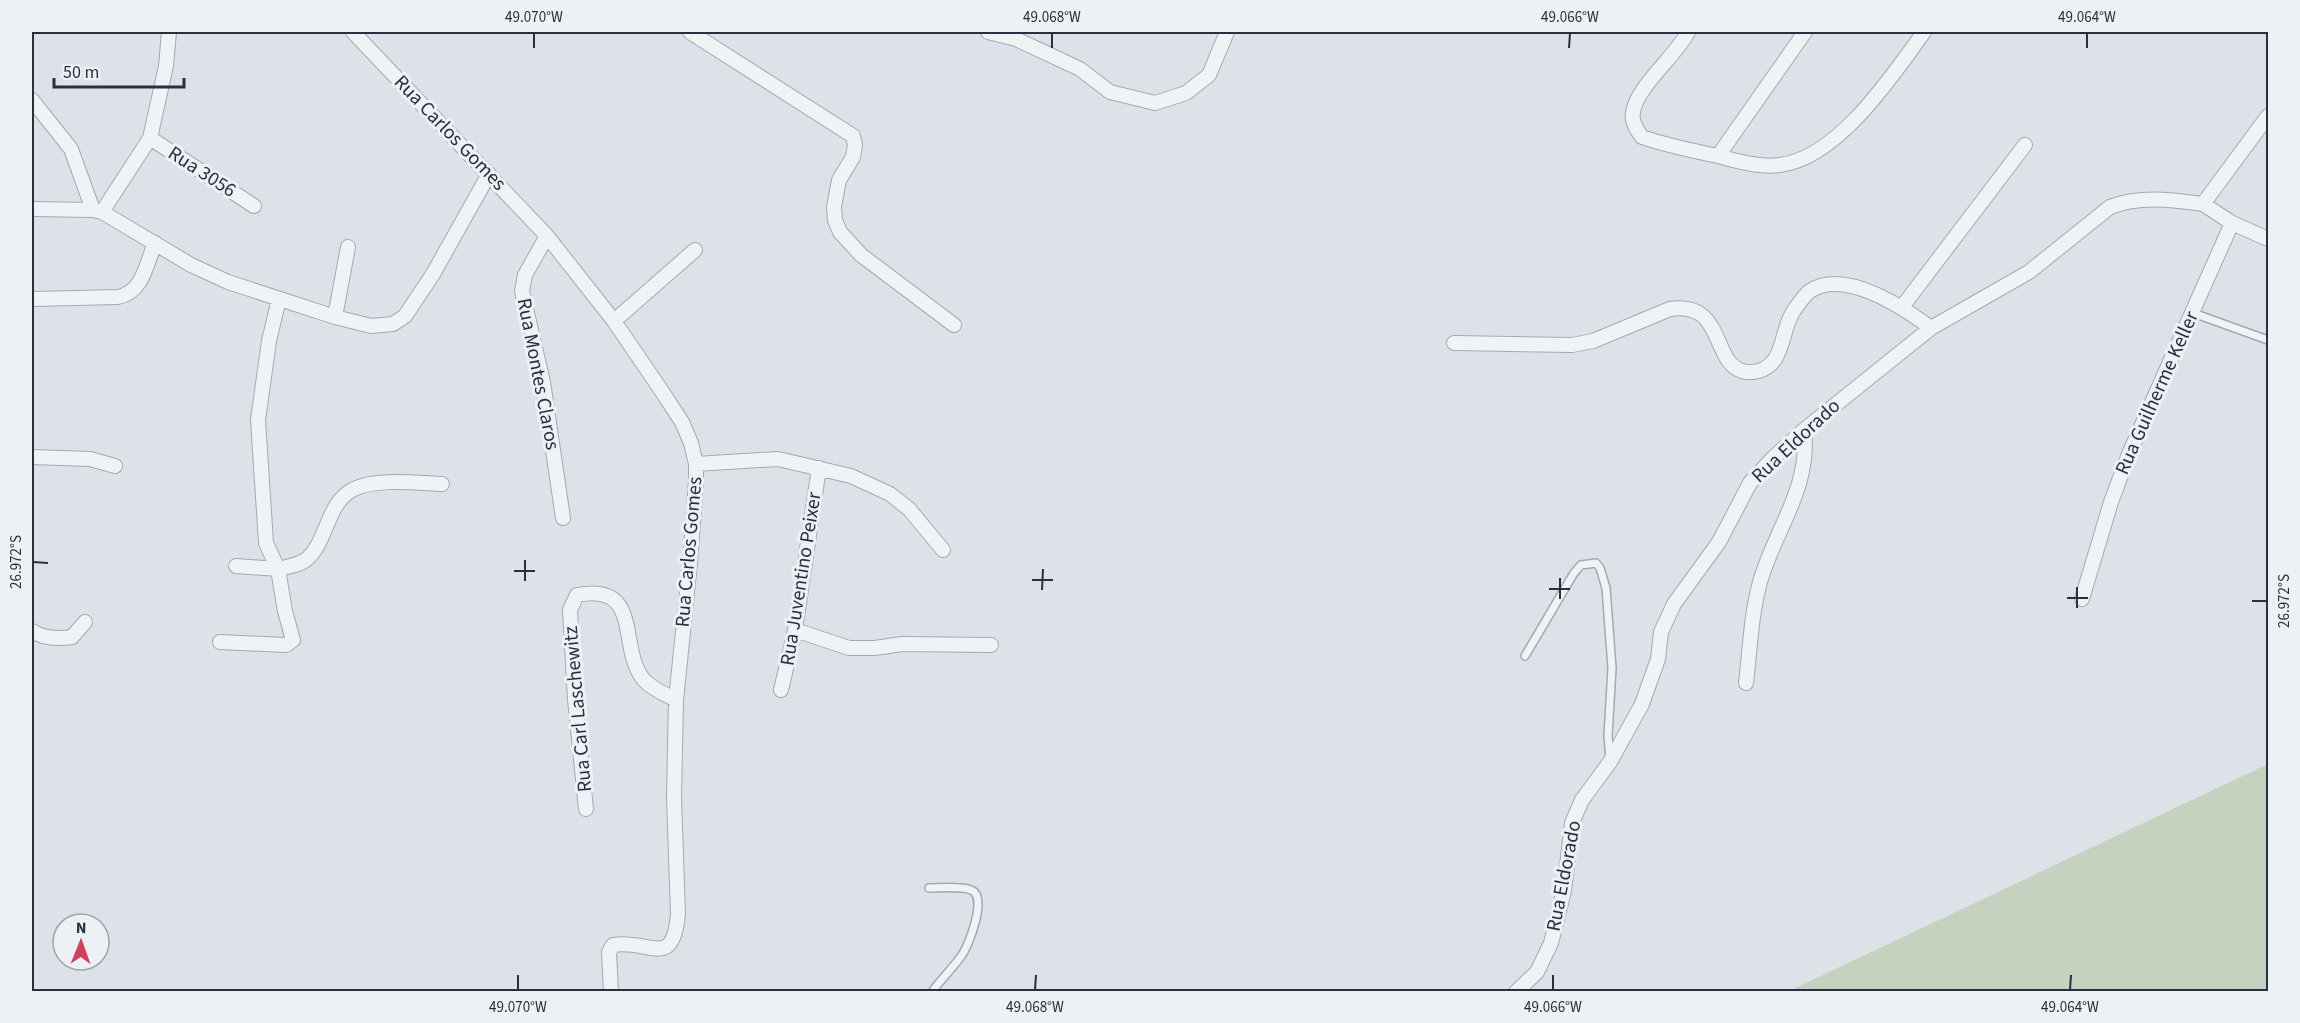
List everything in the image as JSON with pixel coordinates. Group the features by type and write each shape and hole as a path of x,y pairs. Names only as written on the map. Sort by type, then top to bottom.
{"street":[{"path":"97,211 150,138 165,66 169,32"},
{"name":"Rua Carlos Gomes","path":"353,32 547,236 614,321 682,422 696,464 690,563 676,700 674,798 678,914 676,930 671,942 665,948 657,949 622,943 613,945 609,952 611,992"},
{"path":"690,32 853,136 855,145 853,157 839,180 834,207 840,232 861,255 954,325"},
{"path":"988,32 1016,39 1080,69 1110,92 1155,103 1186,93 1209,75 1227,32"},
{"path":"1688,32 1640,94 1633,112 1634,125 1642,137 1757,166 1779,166 1796,162 1816,152 1870,104 1924,32"},
{"path":"1718,156 1805,32"},
{"path":"32,100 71,149 97,211"},
{"path":"2268,116 2204,204 2232,223 2268,239"},
{"name":"Rua 3056","path":"150,138 254,206"},
{"path":"1902,307 2025,145"},
{"path":"32,209 97,211 191,265 228,282 335,317 371,326 393,324 405,316 433,274 489,174"},
{"name":"Rua Eldorado","path":"1516,992 1537,972 1551,943 1564,891 1572,823 1582,800 1610,762 1642,704 1658,659 1660,632 1674,604 1719,542 1750,483 1804,430 1931,328 2029,272 2110,207 2125,201 2147,200 2204,204"},
{"name":"Rua Guilherme Keller","path":"2082,599 2110,502 2129,454 2232,223"},
{"name":"Rua Montes Claros","path":"547,236 525,275 522,291 543,382 563,518"},
{"path":"32,299 128,295 138,287 155,243"},
{"path":"335,317 348,247"},
{"path":"614,321 695,250"},
{"path":"1454,343 1572,345 1593,341 1670,309 1681,307 1700,313 1708,320 1727,358 1738,370 1749,372 1764,370 1776,357 1792,314 1810,291 1825,286 1846,285 1866,290 1902,307 1931,328"},
{"path":"220,642 291,644 293,640 285,611 278,569 266,543 258,420 269,340 279,298"},
{"path":"1746,683 1753,612 1771,550 1798,489 1806,450 1804,430"},
{"path":"32,457 80,458 115,466"},
{"path":"696,464 778,459 851,476 890,494 909,508 943,550"},
{"name":"Rua Juventino Peixer","path":"782,690 795,630 819,468"},
{"path":"236,566 278,569 307,560 320,542 332,513 352,489 389,483 442,484"},
{"name":"Rua Carl Laschewitz","path":"586,809 575,699 570,610 577,595 594,591 607,594 623,610 637,669 644,680 654,688 676,700"},
{"path":"32,631 38,635 58,639 72,638 85,622"},
{"path":"795,630 849,648 875,648 902,644 991,645"}],"lane":[{"path":"2193,313 2268,340"},
{"path":"1525,656 1574,573 1581,565 1588,562 1596,563 1600,568 1606,588 1612,668 1608,736 1610,762"},
{"path":"929,888 971,890 977,894 978,900 974,926 963,954 932,992"}],"green space":[{"path":"2268,764 2268,991 1789,991"}]}
